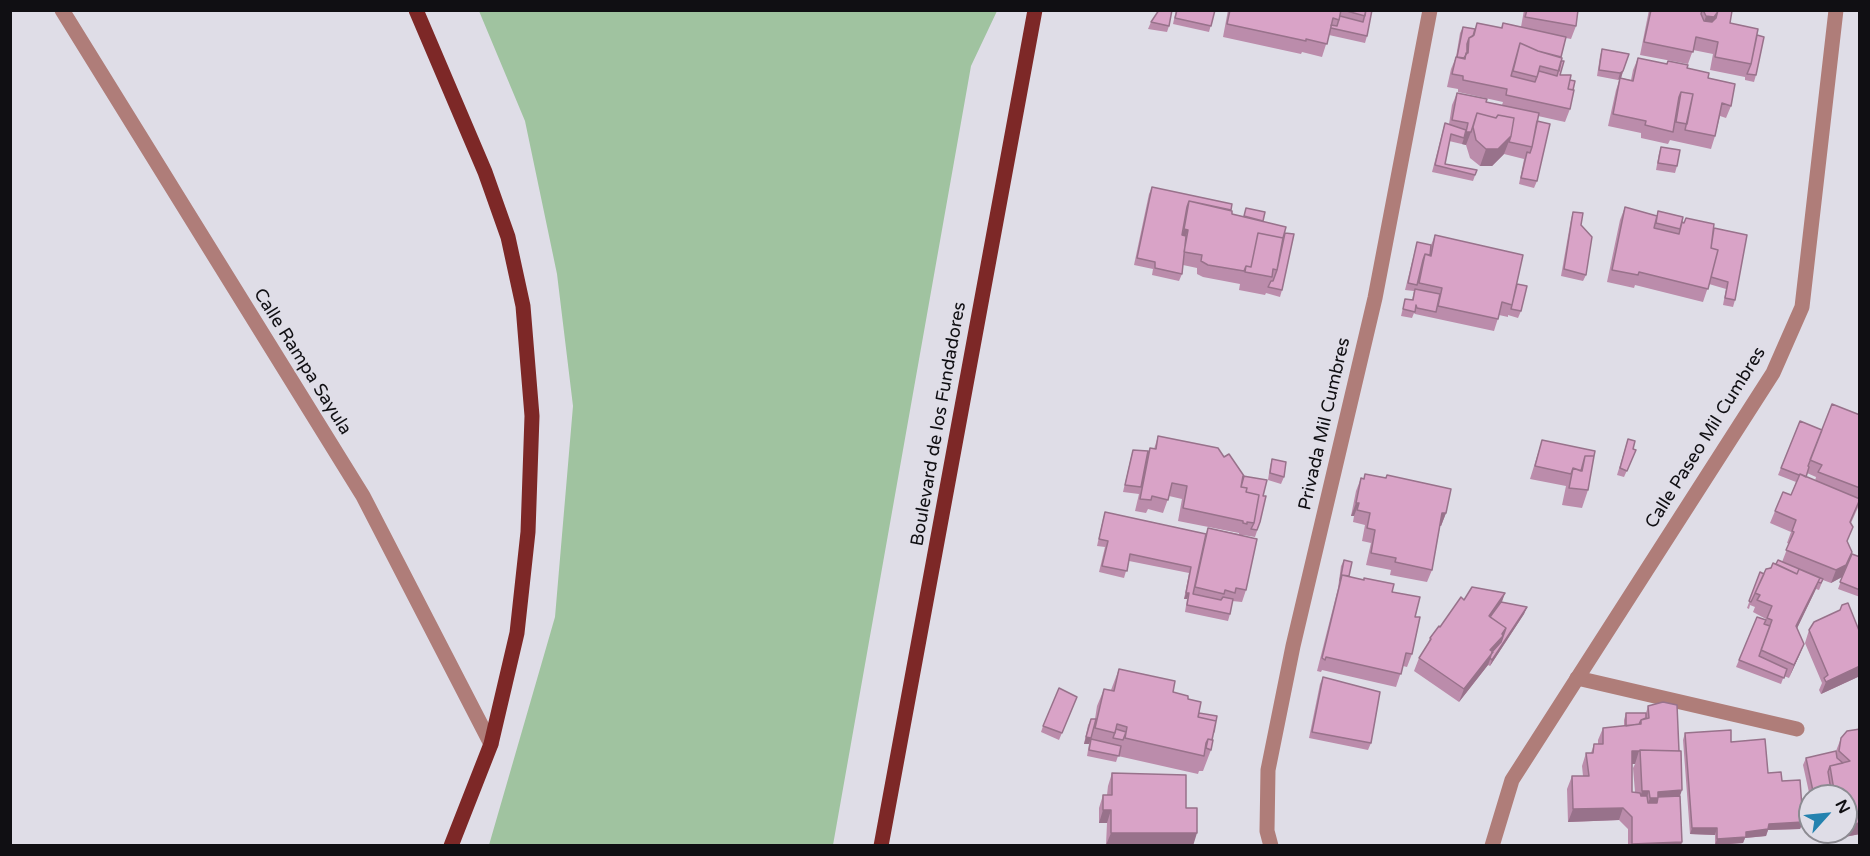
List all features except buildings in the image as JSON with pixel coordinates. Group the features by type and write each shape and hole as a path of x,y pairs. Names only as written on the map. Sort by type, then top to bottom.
{"main road":[{"path":"416,10 485,172 508,237 523,306 532,416 528,532 517,633 490,744 452,846"},
{"name":"Boulevard de los Fundadores","path":"881,846 1035,10"}],"street":[{"name":"Calle Rampa Sayula","path":"62,10 363,496 490,744"},
{"name":"Privada Mil Cumbres","path":"1271,846 1267,831 1268,770 1293,646 1375,298 1430,10"},
{"name":"Calle Paseo Mil Cumbres","path":"1492,846 1512,780 1773,373 1802,308 1836,10"},
{"path":"1578,678 1797,729"}],"green space":[{"path":"479,11 997,11 971,66 833,845 489,845 555,617 573,406 557,274 525,121"}]}
